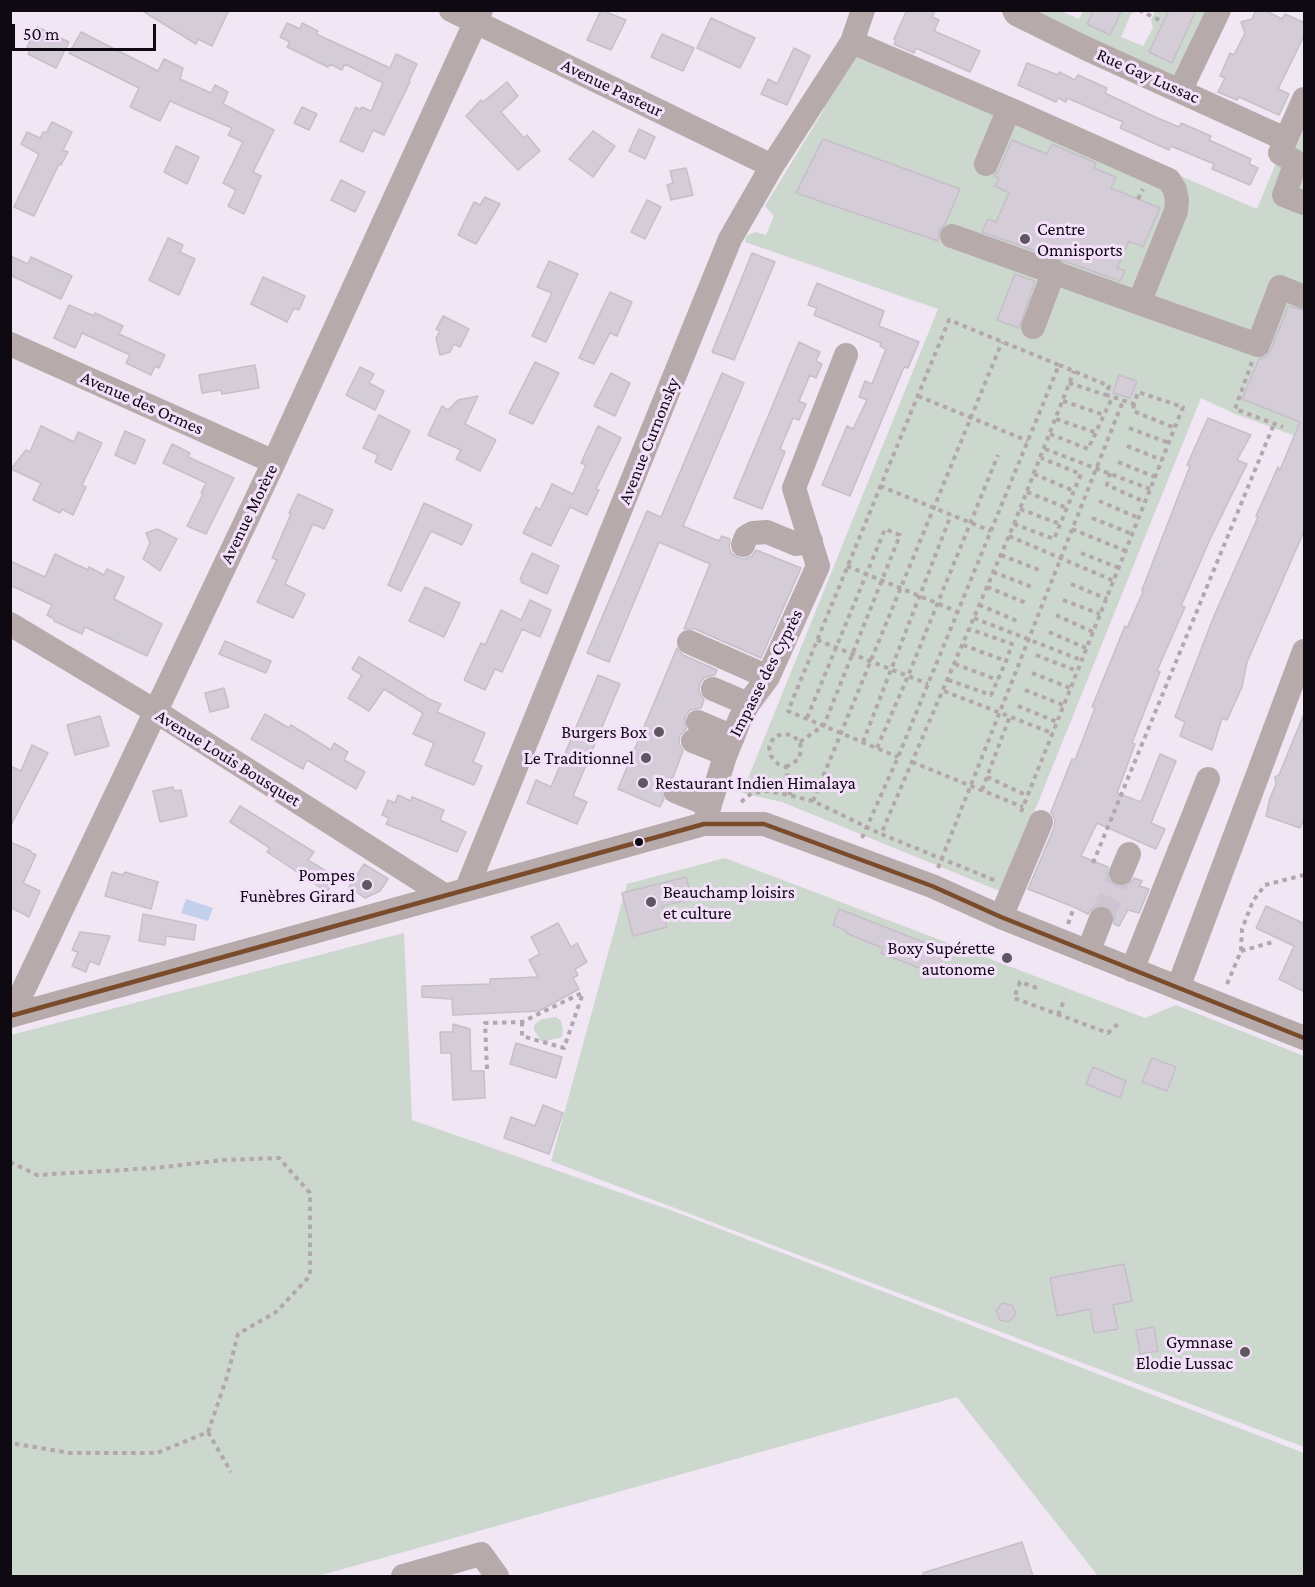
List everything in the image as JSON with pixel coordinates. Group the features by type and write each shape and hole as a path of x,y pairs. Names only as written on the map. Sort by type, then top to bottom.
{"street":[{"name":"Avenue Pasteur","path":"452,10 479,16 772,166"},
{"name":"Avenue Curnonsky","path":"467,888 730,240 772,166 852,42 862,10"},
{"path":"1180,91 1219,10"},
{"name":"Rue Gay Lussac","path":"1015,12 1180,91 1285,138"},
{"name":"Avenue Morère","path":"11,1016 274,462 479,16"},
{"path":"852,42 1169,180 1178,201 1176,212 1139,303"},
{"path":"1305,99 1280,153 1296,162 1284,195 1305,203"},
{"path":"986,164 1009,110"},
{"path":"952,236 1258,345 1280,287 1305,297"},
{"path":"1034,327 1054,271"},
{"name":"Avenue des Ormes","path":"10,344 274,462"},
{"name":"Impasse des Cyprès","path":"711,818 729,745 748,704 768,677 818,566 803,542 794,488 846,356"},
{"path":"753,545 747,537 753,533 767,532 803,542"},
{"name":"Avenue Louis Bousquet","path":"10,624 155,711 444,895"},
{"path":"689,642 768,677"},
{"path":"1178,988 1305,651"},
{"path":"713,689 748,704"},
{"path":"695,732 729,745"},
{"path":"1132,970 1208,779"},
{"path":"675,791 711,818"},
{"path":"1001,917 1028,815"},
{"path":"11,1016 711,818 764,824 932,886 1001,917 1219,1006 1305,1038"},
{"path":"1088,952 1101,920"},
{"path":"404,1576 482,1554 497,1576"}],"path":[{"path":"1140,10 1163,22"},
{"path":"898,757 788,711 949,320 1109,386 1106,395"},
{"path":"813,801 1002,342"},
{"path":"1258,345 1235,410 1283,427"},
{"path":"851,857 867,828 898,757 1059,365"},
{"path":"881,834 1009,536 1074,371"},
{"path":"1069,382 1134,404"},
{"path":"912,762 982,790 1028,815 1028,796 1063,705 1114,581 1132,534 1139,518 1150,489 1169,443 1175,428 1183,407 1138,392 1133,411 1175,428"},
{"path":"917,396 1028,441"},
{"path":"1050,434 1088,449 1112,398"},
{"path":"932,886 1123,400"},
{"path":"1063,401 1104,415"},
{"path":"1056,419 1096,433"},
{"path":"1093,863 1275,424"},
{"path":"1129,428 1169,443"},
{"path":"1127,446 1162,460"},
{"path":"1045,449 1150,489"},
{"path":"877,748 998,455"},
{"path":"1014,524 1054,539 1081,474 1041,458"},
{"path":"1118,462 1155,477"},
{"path":"1110,473 1107,485 1145,502"},
{"path":"1034,474 1074,491"},
{"path":"880,486 991,531"},
{"path":"1027,492 1067,508"},
{"path":"1099,501 1139,518"},
{"path":"1020,509 1060,524"},
{"path":"863,742 951,515"},
{"path":"1092,518 1132,534"},
{"path":"1072,529 1126,551"},
{"path":"800,742 824,725 900,535 885,530 807,718"},
{"path":"1009,536 1114,581"},
{"path":"1081,553 1119,568"},
{"path":"1001,555 1039,570"},
{"path":"847,566 957,612"},
{"path":"993,572 1032,587"},
{"path":"1071,584 1107,598"},
{"path":"987,587 1026,603"},
{"path":"1063,600 1100,614"},
{"path":"979,605 1020,622"},
{"path":"1056,615 1093,632"},
{"path":"974,618 1082,660"},
{"path":"948,680 991,695 1006,661 1012,644 969,629"},
{"path":"1048,632 1086,648"},
{"path":"817,640 928,684"},
{"path":"963,645 1006,661"},
{"path":"1036,655 1077,671"},
{"path":"955,664 998,680"},
{"path":"1032,673 1070,688"},
{"path":"1025,690 1063,705"},
{"path":"944,691 1052,733"},
{"path":"1018,706 1057,722"},
{"path":"982,790 1010,717"},
{"path":"782,734 792,735 800,742 801,750 799,759 786,767 778,764 771,756 769,747 774,737 782,734"},
{"path":"786,767 790,795"},
{"path":"987,777 1028,796"},
{"path":"711,818 752,793 768,791 790,795 813,801 867,828 997,881"},
{"path":"1219,1006 1241,951 1242,929 1253,901 1265,885 1305,875"},
{"path":"1241,951 1273,942"},
{"path":"1037,988 1020,982 1014,998 1108,1033 1121,1021"},
{"path":"487,1069 485,1023 522,1022 584,992 564,1048 522,1036 522,1022"},
{"path":"1058,1015 1065,998"},
{"path":"10,1162 37,1175 156,1168 224,1160 279,1158 310,1194 310,1276 276,1312 238,1334 227,1377 208,1432 157,1453 69,1453 10,1443"},
{"path":"208,1432 231,1472"}],"shaded area":[{"path":"1025,11 1061,11 1079,19 1083,11 1139,11 1131,14 1121,37 1143,46 1153,28 1151,20 1155,11 1210,11 1176,82"},
{"path":"862,39 1257,209 1276,163 1286,168 1304,131 1304,439 1235,414 1201,398 1002,892 782,802 742,793 938,309 745,242 746,236 755,232 766,235 774,216 765,206 823,111 829,90"},
{"path":"725,858 1145,1018 1176,1005 1304,1056 1304,1447 551,1161 627,884"},
{"path":"404,933 412,1120 673,1211 1304,1453 1304,1576 1098,1576 957,1397 318,1576 11,1576 11,1035"},
{"path":"556,1017 561,1021 562,1037 542,1042 534,1030 534,1025 542,1019"}],"water":[{"path":"186,899 213,908 208,921 181,913"}],"building":[{"path":"141,10 229,10 212,46 198,39 196,44"},
{"path":"601,10 626,20 611,50 587,40"},
{"path":"907,10 935,10 932,17 939,20 934,31 980,51 970,72 916,48 914,53 894,44"},
{"path":"1094,10 1122,10 1110,35 1087,24"},
{"path":"1169,10 1196,10 1172,63 1149,52"},
{"path":"1256,10 1264,10 1282,19 1285,14 1305,23 1305,34 1278,89 1289,94 1279,115 1239,97 1237,100 1218,92 1225,78 1220,76 1230,53 1234,55 1245,33 1241,22 1252,19"},
{"path":"711,18 755,38 740,68 697,48"},
{"path":"287,23 300,29 302,23 318,31 316,34 390,68 396,54 417,64 384,135 373,130 363,152 340,141 356,107 360,110 362,107 371,111 383,83 345,64 342,70 330,64 328,67 287,47 290,42 280,37"},
{"path":"37,27 69,42 56,68 28,54 31,49 27,47"},
{"path":"81,32 158,71 164,59 183,68 180,79 211,93 215,85 228,92 223,104 274,130 253,172 261,176 244,214 228,206 236,190 223,183 243,142 228,135 232,128 170,101 160,121 130,107 139,88 69,53"},
{"path":"662,34 694,48 683,71 651,57"},
{"path":"794,48 810,56 787,105 761,94 768,79 777,84"},
{"path":"1027,63 1058,75 1059,72 1075,80 1078,75 1107,88 1105,93 1153,116 1179,127 1181,123 1211,136 1209,140 1251,159 1249,164 1258,168 1250,185 1212,169 1214,164 1171,146 1169,150 1120,128 1123,122 1067,98 1066,102 1058,98 1056,102 1018,85"},
{"path":"507,82 518,96 501,112 524,138 527,135 540,151 518,170 466,116 481,100 483,102"},
{"path":"302,107 317,114 309,130 294,123"},
{"path":"52,122 72,132 63,150 68,152 61,165 59,164 34,216 14,207 39,154 21,144 27,132 40,138"},
{"path":"639,129 655,137 645,159 629,151"},
{"path":"593,131 615,146 593,177 569,159"},
{"path":"823,139 960,189 945,224 939,231 938,241 796,193"},
{"path":"1012,140 1047,154 1052,144 1096,163 1094,168 1116,177 1111,188 1160,208 1143,247 1129,241 1117,268 1125,271 1120,281 982,232 988,219 996,222 1009,193 995,186 999,178 994,176"},
{"path":"176,146 199,157 187,184 164,172"},
{"path":"686,168 693,195 671,200 667,185 673,183 670,171"},
{"path":"341,180 365,192 355,212 331,200"},
{"path":"485,197 500,204 476,244 458,235 474,202 480,205"},
{"path":"647,200 661,207 645,239 631,232"},
{"path":"168,238 183,245 180,252 195,259 179,295 149,280"},
{"path":"752,253 775,262 734,360 712,352"},
{"path":"10,256 28,264 31,257 72,276 61,299 10,275"},
{"path":"549,261 578,274 546,342 532,336 552,293 537,287"},
{"path":"1015,274 1035,281 1019,328 997,320"},
{"path":"263,277 305,296 299,310 294,308 287,322 251,304"},
{"path":"817,283 884,311 879,326 919,342 908,368 904,367 850,496 822,485 847,426 853,429 867,400 859,397 865,381 872,384 886,349 880,346 881,343 814,315 817,308 808,305"},
{"path":"610,292 632,302 617,336 610,333 594,364 579,358"},
{"path":"69,305 94,316 95,313 123,326 119,334 165,355 159,368 155,366 151,375 126,363 130,355 82,333 75,348 54,338"},
{"path":"1288,306 1305,311 1305,529 1247,662 1242,687 1227,720 1222,718 1212,750 1180,736 1185,722 1175,717 1214,616 1258,517 1256,516 1278,467 1280,470 1300,422 1242,399 1259,359 1267,356 1271,350"},
{"path":"443,316 469,329 460,347 454,344 450,352 440,355 436,338 440,331 436,329"},
{"path":"799,342 820,352 816,361 822,364 816,378 810,375 799,401 806,404 799,420 793,418 780,449 785,452 762,509 734,498"},
{"path":"535,362 559,373 533,424 509,413"},
{"path":"255,365 259,388 222,394 221,390 202,393 199,375"},
{"path":"360,367 374,374 369,383 384,391 375,410 346,395"},
{"path":"611,373 630,383 615,416 594,406"},
{"path":"722,373 744,383 683,526 719,541 722,536 730,539 729,548 732,554 739,558 745,559 752,556 756,550 801,568 761,658 695,629 684,629 710,564 659,542 609,662 587,653 647,511 661,517"},
{"path":"1119,375 1137,381 1130,398 1113,393"},
{"path":"478,396 465,424 496,440 480,471 456,459 461,450 428,435 442,406 448,410 458,400"},
{"path":"379,415 410,431 391,470 375,462 378,455 363,448"},
{"path":"1208,418 1251,435 1237,460 1247,464 1211,537 1181,606 1185,607 1157,671 1160,672 1132,743 1135,744 1117,793 1141,802 1160,754 1176,761 1151,823 1165,829 1156,849 1097,823 1081,856 1108,867 1109,881 1115,886 1123,887 1130,884 1134,878 1142,881 1139,886 1149,889 1139,913 1128,910 1119,926 1114,924 1115,916 1107,906 1098,905 1088,914 1028,889 1054,828 1055,820 1051,812 1072,759 1075,760 1095,708 1092,707 1125,626 1127,628 1143,592 1190,466 1187,465"},
{"path":"41,426 74,442 78,432 102,443 82,485 86,487 73,515 62,509 60,513 33,500 41,483 11,469 26,450 30,452"},
{"path":"598,426 621,438 596,489 599,490 587,515 570,507 551,546 523,533 536,507 540,510 552,484 573,494 586,465 581,463"},
{"path":"125,431 145,440 135,464 115,455"},
{"path":"172,444 190,453 188,457 234,478 206,534 187,526 206,483 163,463"},
{"path":"298,494 333,510 324,529 313,524 285,584 305,594 293,618 257,602 277,560 272,558"},
{"path":"424,503 472,525 462,545 431,531 401,591 388,585"},
{"path":"157,529 177,539 160,571 143,559 150,543 146,533"},
{"path":"532,553 559,566 547,594 521,582 520,579"},
{"path":"55,554 88,570 89,567 104,575 107,569 124,577 114,599 162,624 147,656 85,627 82,634 54,621 47,615 52,605 10,585 10,561 45,577"},
{"path":"425,587 460,603 444,637 409,621"},
{"path":"530,600 551,610 540,637 522,629 502,672 495,669 485,690 464,680 481,643 485,645 501,610 521,620"},
{"path":"225,641 271,661 266,673 219,654"},
{"path":"677,648 683,655 717,670 715,675 705,677 700,683 699,691 704,700 701,708 690,710 685,717 686,729 680,735 679,743 683,751 673,777 662,785 661,792 664,799 660,807 618,789"},
{"path":"359,657 441,704 437,712 485,733 473,762 482,766 474,785 425,765 434,743 413,734 423,713 384,689 369,711 348,698 362,675 352,669"},
{"path":"598,675 620,684 573,796 587,802 577,824 527,803 536,780 551,787"},
{"path":"224,688 229,707 210,712 205,693"},
{"path":"265,714 289,728 291,725 331,750 334,743 348,752 344,760 365,772 356,789 307,760 303,769 251,739"},
{"path":"1304,714 1305,816 1300,828 1266,816 1276,784 1275,777 1279,775"},
{"path":"100,716 109,746 75,755 67,725"},
{"path":"32,745 48,753 10,827 10,766 21,771"},
{"path":"173,787 174,791 181,790 187,816 160,822 153,791"},
{"path":"398,795 411,801 412,797 444,810 440,820 466,832 457,852 386,824 389,818 382,815 388,800 395,803"},
{"path":"240,806 314,852 308,860 336,877 327,892 267,852 270,848 230,822"},
{"path":"10,842 36,855 23,883 40,891 29,917 12,908 10,912"},
{"name":"Pompes Funèbres Girard","path":"364,864 388,879 380,891 365,898 349,887"},
{"path":"112,872 123,875 125,872 158,882 151,909 105,896"},
{"name":"Beauchamp loisirs et culture","path":"686,877 692,899 662,906 667,927 633,936 622,893"},
{"path":"1266,906 1305,924 1305,992 1279,979 1294,946 1256,928"},
{"path":"839,909 946,951 937,975 881,953 883,948 846,933 847,931 833,925"},
{"path":"143,914 196,925 194,940 166,936 165,945 139,941"},
{"path":"558,923 571,947 577,943 587,962 575,969 578,975 573,978 579,989 539,1011 453,1015 452,999 422,997 422,986 490,984 490,979 538,977 529,960 540,954 531,937"},
{"path":"80,932 110,936 99,965 90,961 86,972 72,966 78,952 72,950"},
{"path":"453,1024 470,1029 471,1071 484,1071 485,1098 453,1100 451,1053 441,1053 440,1032 453,1032"},
{"path":"516,1043 562,1057 556,1078 510,1064"},
{"path":"1152,1058 1176,1067 1167,1091 1142,1082"},
{"path":"1093,1067 1126,1081 1120,1098 1086,1084"},
{"path":"543,1105 563,1113 549,1154 504,1138 511,1117 535,1126"},
{"path":"1124,1264 1132,1301 1113,1305 1118,1329 1094,1333 1090,1309 1057,1316 1050,1278"},
{"path":"1002,1303 1012,1305 1016,1314 1009,1322 1000,1320 996,1311"},
{"path":"1154,1327 1158,1351 1140,1354 1136,1330"},
{"path":"1022,1542 1033,1576 923,1576 923,1573"}],"tunnel":[{"path":"1101,919 1121,873"}],"transit line":[{"path":"10,1016 704,824 764,824 932,886 1001,917 1304,1038"}],"place":[{"name":"Centre Omnisports","path":"1025,239"},
{"name":"Burgers Box","path":"659,732"},
{"name":"Le Traditionnel","path":"646,758"},
{"name":"Restaurant Indien Himalaya","path":"643,783"},
{"name":"Pompes Funèbres Girard","path":"367,885"},
{"name":"Beauchamp loisirs et culture","path":"651,902"},
{"name":"Boxy Supérette autonome","path":"1007,958"},
{"name":"Gymnase Elodie Lussac","path":"1245,1352"}]}
